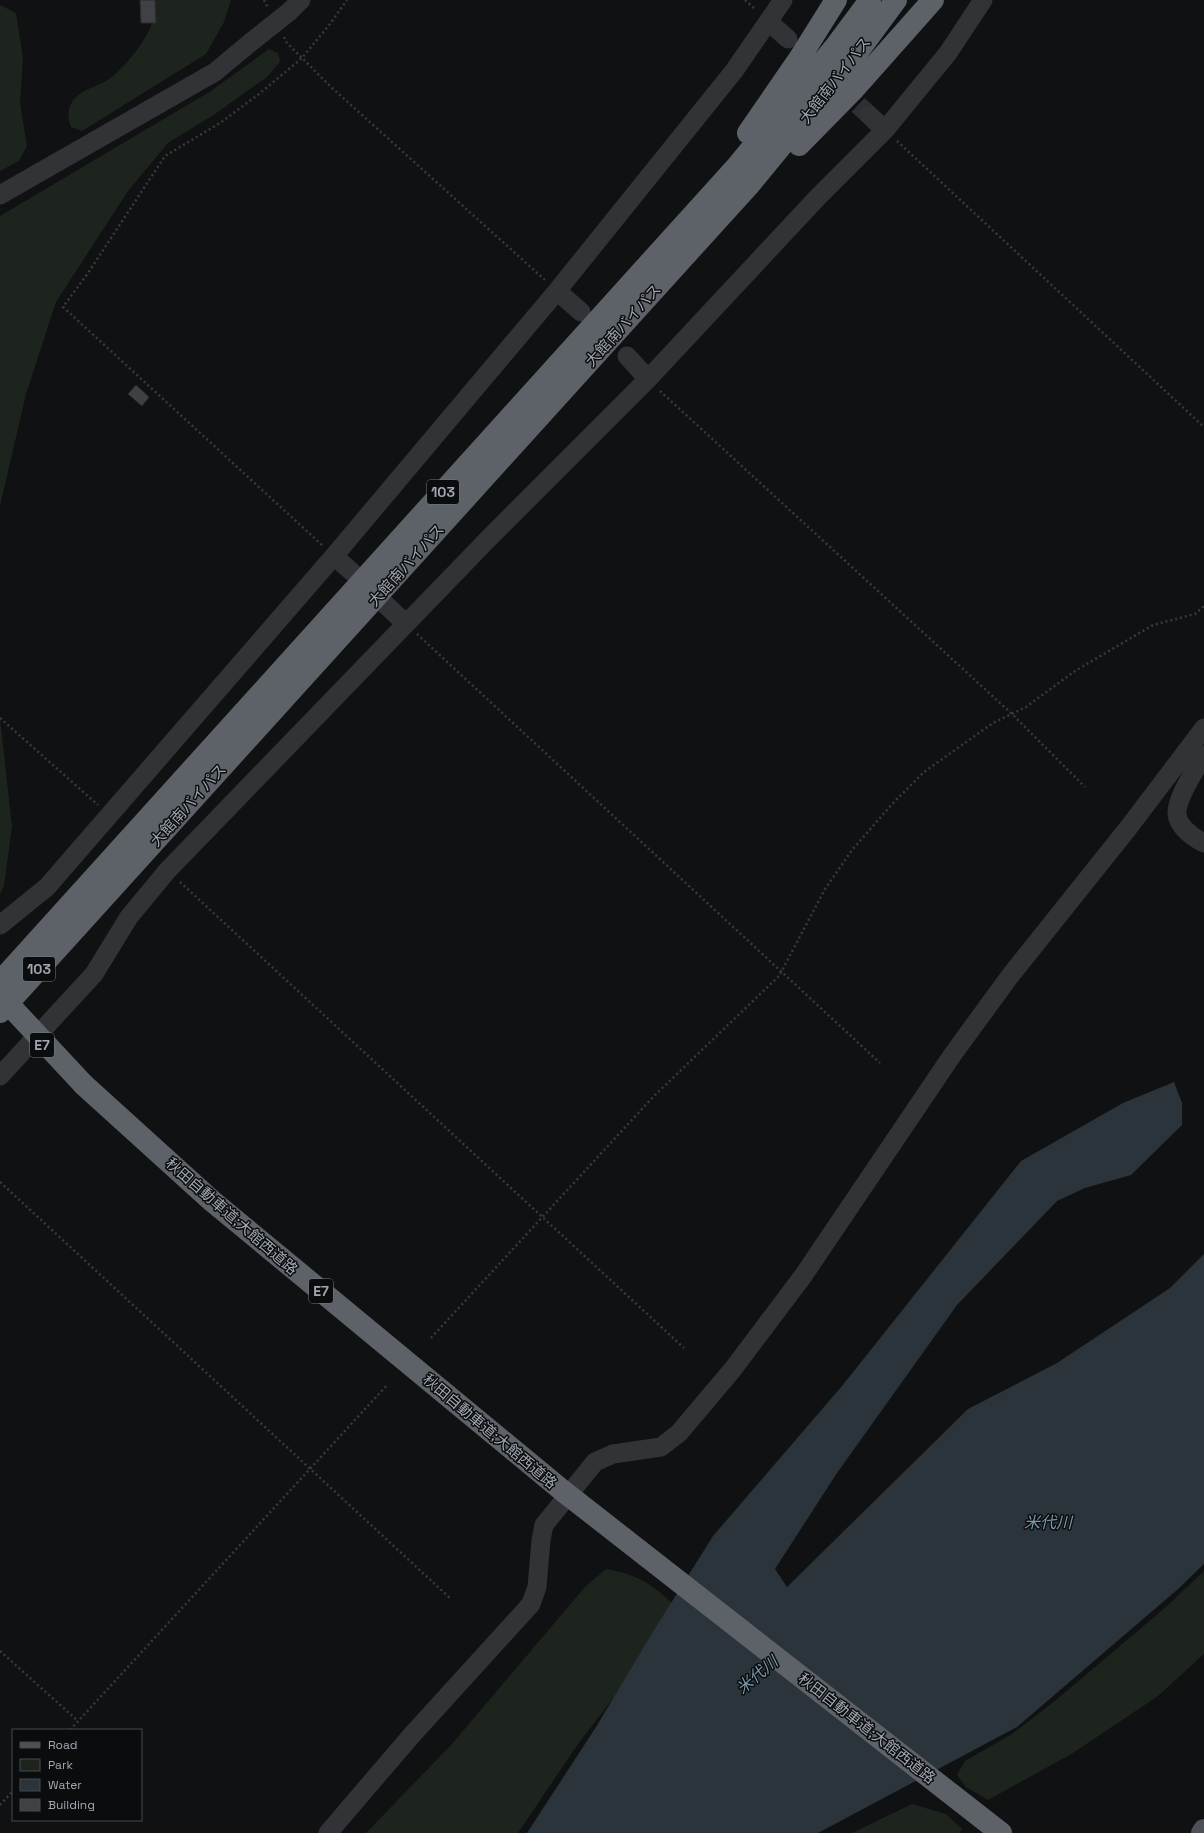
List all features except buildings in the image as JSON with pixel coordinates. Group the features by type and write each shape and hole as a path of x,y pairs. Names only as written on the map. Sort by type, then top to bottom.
{"highway":[{"path":"623,293 687,215 722,169 791,71 836,0"},
{"name":"大館南バイパス","path":"1,983 623,293 788,106 870,0"},
{"name":"大館南バイパス","path":"0,1012 750,184 851,61 896,0"},
{"path":"639,307 854,90 933,0"},
{"path":"0,1023 79,926"},
{"path":"1,983 84,1085"},
{"name":"秋田自動車道;大館西道路","path":"0,1004 84,1085 212,1201 562,1491 1001,1833"}],"street":[{"path":"0,925 47,887 334,556 558,291 734,71 783,0"},
{"path":"0,1076 94,974 129,917 167,871 405,623 648,379 817,198 885,130 948,53 983,0"},
{"path":"0,195 215,72 295,6"},
{"path":"769,22 788,39"},
{"path":"869,115 885,130"},
{"path":"558,291 580,312"},
{"path":"627,356 648,379"},
{"path":"334,556 352,572"},
{"path":"385,604 405,623"},
{"path":"328,1833 411,1736 531,1604 537,1587 541,1540 544,1525 595,1462 613,1454 661,1447 679,1433 733,1369 803,1276 953,1054 1010,976 1129,827 1204,728"},
{"path":"1204,755 1182,793 1177,814 1181,823 1193,837 1204,844"}],"path":[{"path":"334,556 63,307 88,273 165,156 220,123 259,94 302,58 330,24 346,0"},
{"path":"287,43 337,92 558,291"},
{"path":"885,130 1204,427"},
{"path":"648,379 1012,714 1085,787"},
{"path":"431,1338 653,1097 773,982 782,971 825,889 852,850 893,803 924,772 993,723 1026,707 1075,671 1137,634 1153,625 1195,614 1204,606"},
{"path":"405,623 880,1063"},
{"path":"0,718 109,814"},
{"path":"167,871 684,1348"},
{"path":"0,1182 451,1599"},
{"path":"71,1729 388,1384"},
{"path":"0,1651 78,1721"},
{"path":"0,1805 12,1792"}],"green space":[{"path":"155,0 231,0 224,22 206,54 82,131 71,127 68,113 74,99 83,92 109,79 125,64 141,44 148,32 156,10"},
{"path":"0,5 16,13 23,58 20,103 27,146 19,161 0,171"},
{"path":"269,49 278,53 280,62 267,77 215,114 168,143 128,191 56,302 26,394 0,506 0,216 211,91"},
{"path":"0,718 12,826 4,886 0,894"},
{"path":"606,1569 636,1577 660,1592 676,1607 657,1641 578,1744 518,1833 366,1833 451,1745 585,1587"},
{"path":"1204,1571 1204,1654 1158,1696 1073,1753 988,1800 966,1787 957,1775 965,1761 1012,1734 1056,1700 1166,1607"},
{"path":"912,1804 946,1814 962,1829 959,1833 852,1833"}],"water":[{"name":"米代川","path":"1174,1082 1182,1103 1182,1125 1131,1175 1085,1188 1057,1201 957,1305 837,1473 775,1569 787,1587 968,1409 1057,1363 1170,1288 1204,1254 1204,1564 1177,1590 1017,1727 818,1833 527,1833 596,1727 654,1630 713,1536 842,1386 1021,1161 1123,1103"}],"tunnel":[{"path":"837,85 869,115"}]}
